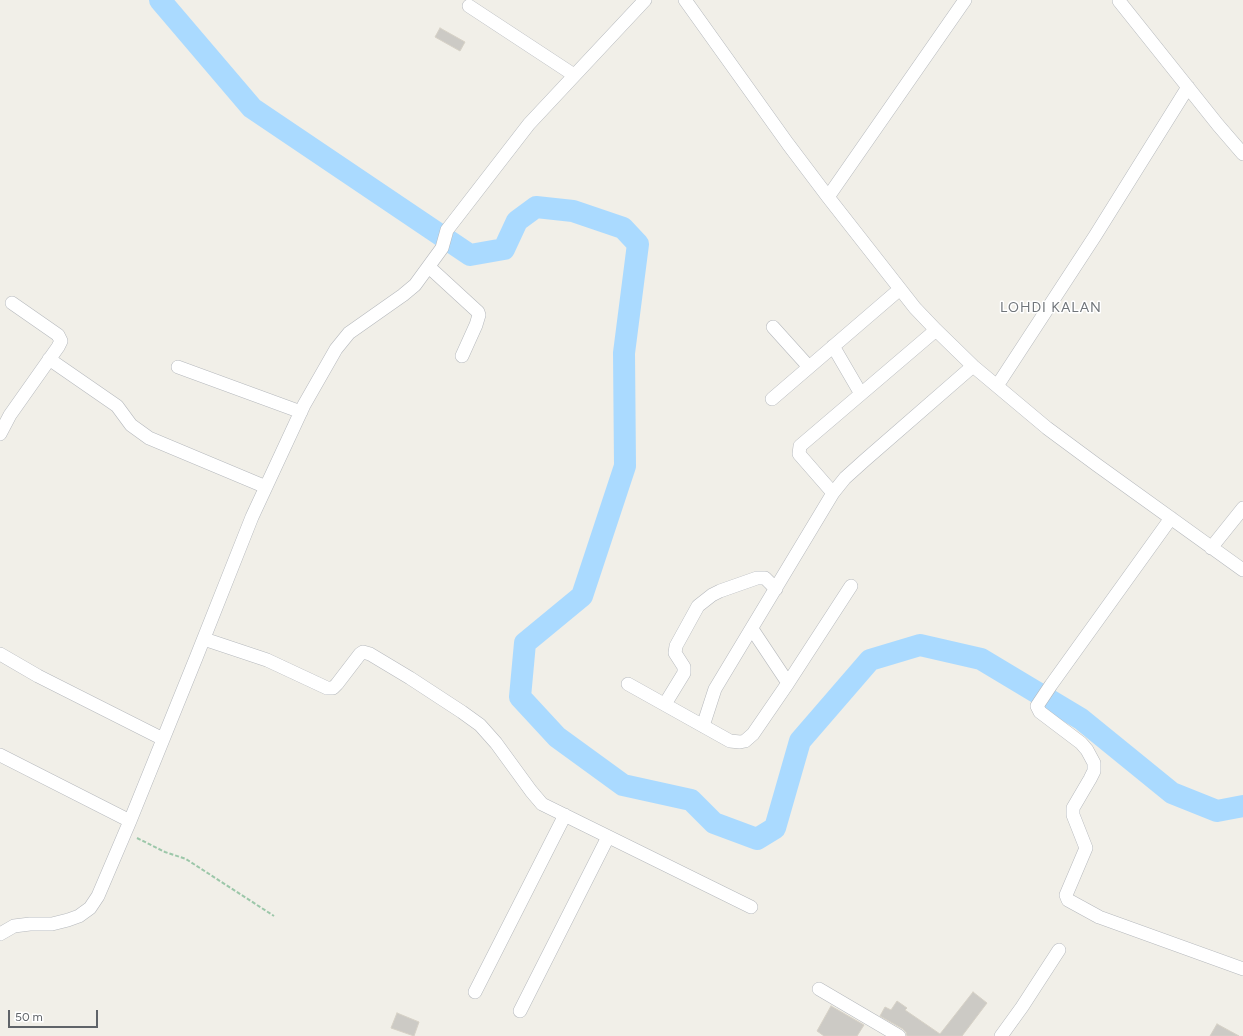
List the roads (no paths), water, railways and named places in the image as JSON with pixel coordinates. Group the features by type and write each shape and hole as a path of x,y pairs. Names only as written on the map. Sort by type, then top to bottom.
{"street":[{"path":"0,934 14,926 52,924 68,920 79,916 90,908 98,896 127,827 252,517 301,412 329,361 343,340 359,326 415,285 442,248 447,230 529,124 645,0"},
{"path":"685,0 788,144 828,197 900,289 936,330 973,366 1054,433 1243,570"},
{"path":"828,197 965,0"},
{"path":"1119,1 1243,154"},
{"path":"469,6 574,75"},
{"path":"997,386 1095,236 1188,87"},
{"path":"429,267 478,312 479,315 476,325 462,356"},
{"path":"772,399 900,289"},
{"path":"0,434 10,415 60,344 60,337 12,303"},
{"path":"773,326 809,367"},
{"path":"833,493 799,454 799,448 936,330"},
{"path":"833,346 861,394"},
{"path":"49,359 117,406 131,425 144,436 266,487"},
{"path":"703,726 715,689 833,493 845,478 973,366"},
{"path":"178,367 301,412"},
{"path":"1211,548 1243,508"},
{"path":"1171,518 1051,685 1038,706 1038,710 1081,743 1094,763 1094,772 1073,808 1074,815 1086,848 1066,892 1066,898 1099,917 1243,969"},
{"path":"666,704 684,672 684,667 675,653 676,646 698,606 712,595 720,591 760,578 767,580 776,590"},
{"path":"628,684 730,741 745,741 753,734 788,683 851,586"},
{"path":"752,629 788,683"},
{"path":"204,639 267,660 322,686 330,688 333,688 337,684 360,654 363,652 370,654 410,678 480,725 496,743 542,804 751,907"},
{"path":"0,654 38,676 163,739"},
{"path":"0,755 127,827"},
{"path":"475,992 565,815"},
{"path":"520,1011 608,837"},
{"path":"1001,1036 1059,950"},
{"path":"819,989 883,1032 899,1036"}],"waterway":[{"path":"160,0 252,108 470,255 504,249 517,221 536,207 573,211 623,228 638,244 624,353 625,466 582,596 525,643 520,697 557,737 623,785 691,800 714,823 757,839 775,828 800,741 870,660 920,645 981,659 1081,719 1172,793 1217,811 1243,806"}],"district":[{"name":"LOHDI KALAN","path":"1051,308"}]}
